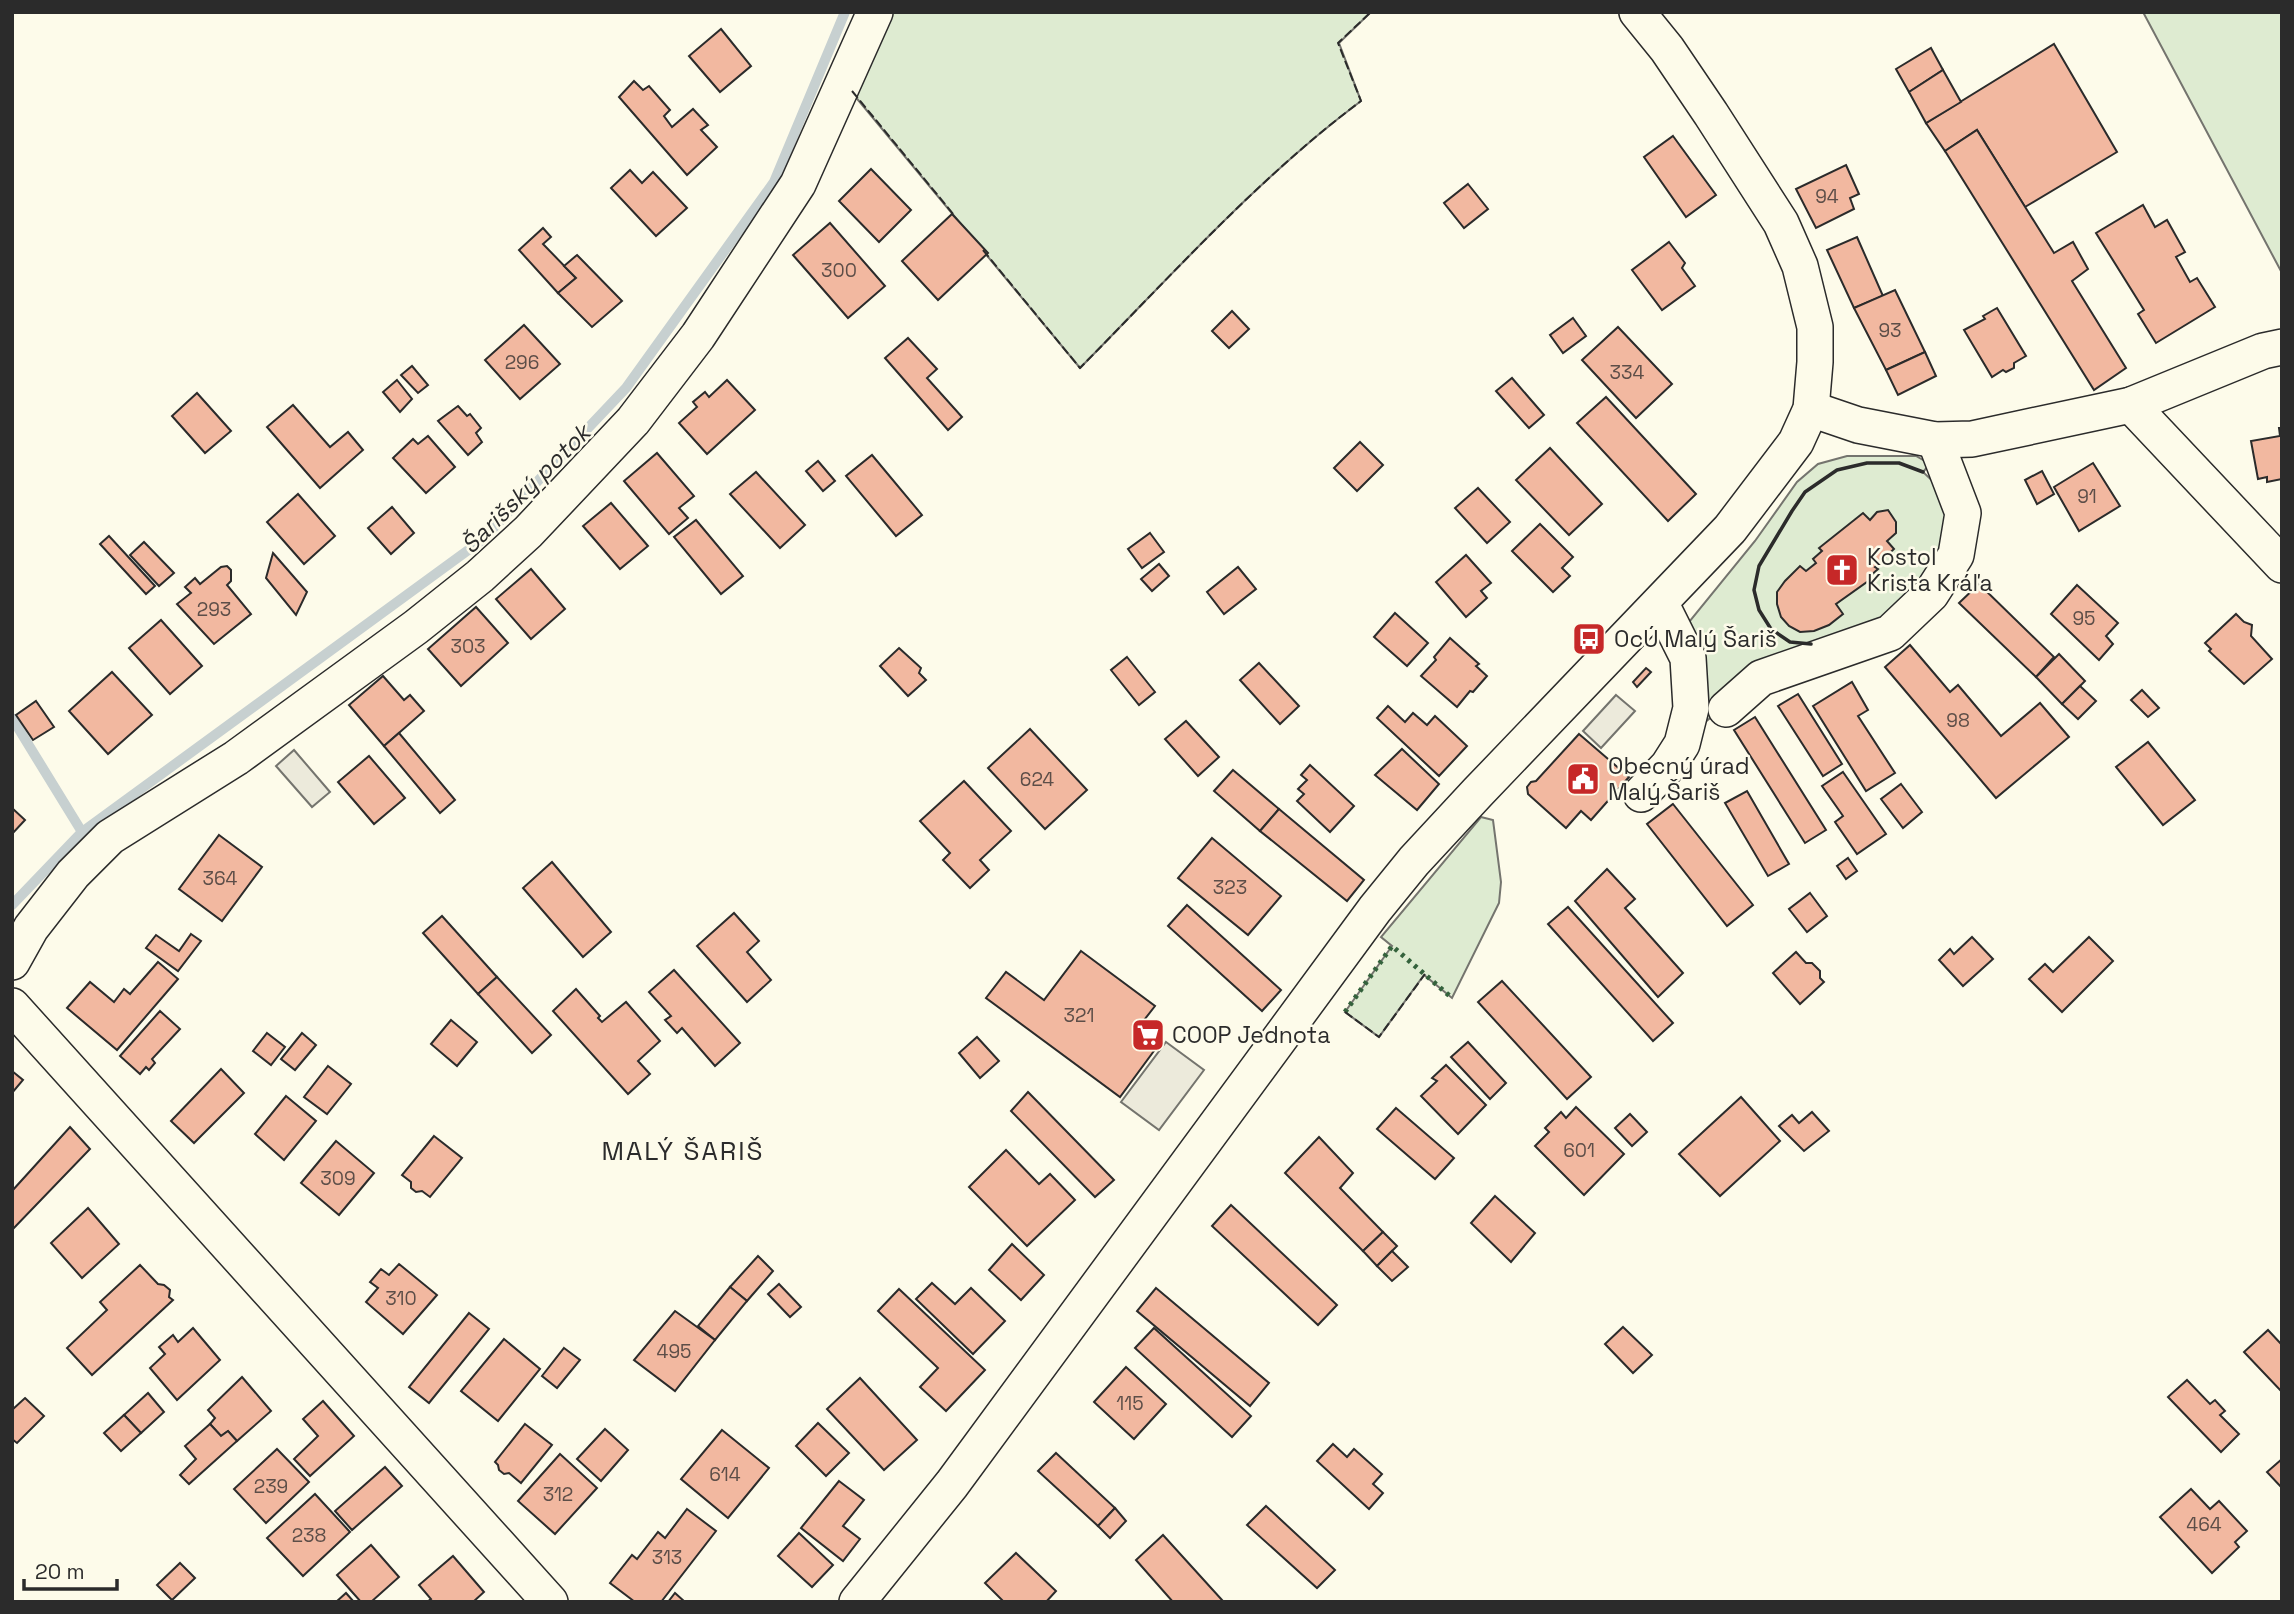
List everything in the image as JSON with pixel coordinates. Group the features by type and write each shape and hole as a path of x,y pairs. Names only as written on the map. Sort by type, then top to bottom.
{"street":[{"path":"12,962 31,928 73,874 110,837 236,758 427,619 528,532 633,421 698,336 798,184 875,12"},
{"path":"857,1602 952,1484 1375,909 1478,792 1730,529 1796,442 1811,409 1815,362 1815,327 1800,266 1781,223 1667,49 1637,12"},
{"path":"1811,409 1858,425 1935,440 1972,439 2132,405 2263,351 2282,347"},
{"path":"2132,405 2282,565"},
{"path":"1726,709 1761,678 1891,633 1931,594 1956,555 1963,513 1935,440"},
{"path":"1641,794 1668,766 1682,744 1690,708 1688,658 1661,604"},
{"path":"12,1006 550,1602"}],"green space":[{"path":"887,12 1371,12 1339,43 1361,101 1286,162 1251,195 1080,368 849,89"},
{"path":"2143,12 2282,12 2282,273"},
{"path":"1847,456 1916,456 1930,464 1923,472 1940,488 1948,503 1948,536 1909,596 1872,625 1755,666 1709,719 1695,730 1689,622 1755,541 1797,482 1818,464"},
{"path":"1481,817 1493,820 1501,882 1499,903 1452,998 1424,975 1379,1037 1345,1012 1392,946 1381,937"}],"shaded area":[{"path":"1616,695 1635,711 1601,748 1583,731"},
{"path":"294,750 330,792 312,807 276,766"},
{"path":"1166,1042 1204,1070 1159,1130 1121,1102"}],"building":[{"path":"721,29 751,66 720,92 689,56"},
{"path":"2054,44 2117,152 2025,207 1977,130 1945,151 1926,123"},
{"path":"1931,48 1943,70 1909,92 1896,69"},
{"path":"1943,70 1961,102 1926,123 1909,92"},
{"path":"634,81 643,90 649,86 670,110 664,116 672,127 693,109 708,125 701,130 717,147 687,175 619,97"},
{"path":"1977,130 2054,253 2073,242 2088,269 2072,281 2126,368 2094,390 1945,151"},
{"path":"1673,136 1716,195 1686,217 1644,157"},
{"path":"1846,165 1859,194 1850,198 1854,209 1816,228 1796,189"},
{"path":"871,169 911,210 879,242 839,201"},
{"path":"630,170 642,183 653,172 687,208 656,236 611,188"},
{"path":"1468,184 1488,209 1464,228 1444,203"},
{"path":"2143,205 2155,227 2167,220 2185,252 2176,257 2190,282 2197,278 2215,307 2156,343 2138,314 2144,310 2096,233"},
{"path":"952,214 988,253 938,300 902,261"},
{"path":"830,223 885,286 848,318 793,255"},
{"path":"543,228 551,237 543,244 576,278 558,293 519,250"},
{"path":"1857,237 1883,296 1854,308 1827,250"},
{"path":"1669,242 1685,263 1682,268 1695,286 1662,310 1632,270"},
{"path":"577,255 622,301 592,327 558,293 576,278 564,266"},
{"path":"1895,290 1925,352 1886,370 1854,308"},
{"path":"1997,308 2026,356 2014,363 2014,368 2006,372 2003,370 1992,377 1964,330 1985,319 1983,316"},
{"path":"1232,311 1249,329 1229,348 1212,331"},
{"path":"1573,318 1586,336 1563,353 1550,335"},
{"path":"524,325 560,364 520,399 485,360"},
{"path":"1618,327 1672,384 1636,418 1582,360"},
{"path":"908,338 937,369 927,378 962,417 948,430 885,358"},
{"path":"1925,352 1936,376 1898,395 1886,370"},
{"path":"412,366 428,385 418,393 401,375"},
{"path":"1512,378 1544,415 1529,428 1496,391"},
{"path":"397,380 412,399 400,412 383,392"},
{"path":"727,380 755,410 707,454 679,423 697,407 693,402 705,392 709,397"},
{"path":"197,393 231,431 205,453 172,416"},
{"path":"1606,397 1696,494 1668,521 1577,423"},
{"path":"293,405 330,447 348,432 363,450 320,488 267,427"},
{"path":"458,406 467,416 470,414 481,428 476,433 482,442 468,455 438,421"},
{"path":"2279,428 2282,428 2282,479 2267,482 2267,477 2258,479 2251,441 2280,436"},
{"path":"428,436 455,467 426,493 393,458 413,439 418,444"},
{"path":"1360,442 1383,465 1357,491 1334,468"},
{"path":"1550,448 1602,504 1569,535 1516,480"},
{"path":"657,453 694,496 679,508 688,518 669,534 624,481"},
{"path":"872,455 922,515 896,536 846,476"},
{"path":"818,461 835,481 823,491 806,471"},
{"path":"2093,463 2120,506 2079,531 2054,487"},
{"path":"2042,471 2054,494 2037,504 2025,480"},
{"path":"756,472 805,525 780,548 730,494"},
{"path":"1478,488 1510,522 1487,543 1455,508"},
{"path":"298,494 335,536 304,564 267,522"},
{"path":"611,503 648,546 620,569 583,526"},
{"path":"392,507 414,533 391,554 368,528"},
{"name":"Kostol Krista Kráľa","path":"1888,510 1896,522 1896,533 1887,541 1894,549 1875,567 1878,569 1869,577 1871,579 1836,604 1843,614 1829,625 1814,631 1800,632 1789,626 1781,617 1777,604 1777,592 1785,581 1800,566 1806,571 1816,563 1813,559 1822,551 1819,548 1863,513 1870,520 1877,512"},
{"path":"696,520 743,576 721,594 674,537"},
{"path":"1540,524 1573,557 1562,568 1570,576 1553,592 1512,551"},
{"path":"1150,533 1164,552 1142,568 1128,549"},
{"path":"109,536 155,586 146,594 100,544"},
{"path":"144,542 174,573 159,586 130,555"},
{"path":"273,553 307,592 296,615 266,578"},
{"path":"1466,555 1491,583 1481,591 1487,598 1466,617 1436,582"},
{"path":"1159,564 1169,576 1152,591 1141,579"},
{"path":"227,566 231,570 231,581 227,585 251,614 214,644 177,604 191,593 185,587 195,578 200,584 221,567"},
{"path":"1238,567 1256,589 1224,614 1207,592"},
{"path":"531,569 565,609 531,639 496,599"},
{"path":"1979,584 2054,657 2036,677 1959,603"},
{"path":"2077,585 2118,623 2106,636 2113,644 2099,660 2051,614"},
{"path":"476,607 508,643 461,686 428,649"},
{"path":"1395,613 1428,643 1407,666 1374,637"},
{"path":"2236,614 2252,625 2251,636 2272,659 2244,684 2209,651 2211,649 2205,643"},
{"path":"161,620 202,666 170,694 129,648"},
{"path":"1450,638 1479,664 1476,666 1487,676 1457,707 1421,676 1436,660 1434,657"},
{"path":"1910,645 1950,692 1958,685 2001,736 2040,703 2069,737 1996,798 1885,667"},
{"path":"899,648 921,668 919,673 926,680 908,696 880,666"},
{"path":"2059,654 2085,681 2062,704 2036,677"},
{"path":"1127,657 1155,692 1139,705 1111,670"},
{"path":"1259,663 1299,706 1280,724 1240,680"},
{"path":"1646,668 1651,672 1637,687 1633,682"},
{"path":"112,672 152,715 108,754 69,711"},
{"path":"383,676 404,700 410,695 424,711 384,746 349,705"},
{"path":"1852,682 1868,710 1858,716 1895,773 1866,791 1813,706"},
{"path":"2080,686 2096,701 2078,719 2062,704"},
{"path":"2142,690 2159,708 2148,717 2131,700"},
{"path":"1798,694 1842,764 1823,776 1778,706"},
{"path":"36,701 54,727 33,740 16,715"},
{"path":"1388,706 1405,722 1413,713 1427,725 1435,716 1467,746 1439,776 1377,718"},
{"path":"1755,717 1826,830 1805,843 1734,730"},
{"path":"1186,721 1219,757 1198,776 1165,739"},
{"path":"1030,729 1087,790 1045,829 988,768"},
{"path":"399,733 455,800 440,813 384,746"},
{"name":"Obecný úrad Malý Šariš","path":"1579,734 1629,777 1591,820 1581,811 1566,828 1528,794 1527,787 1536,781"},
{"path":"2148,742 2195,800 2163,825 2116,767"},
{"path":"1402,749 1439,784 1417,810 1375,775"},
{"path":"369,756 405,798 374,824 338,782"},
{"path":"1310,765 1354,806 1330,832 1297,801 1304,794 1298,789 1307,780 1301,775"},
{"path":"1233,770 1279,809 1260,831 1214,791"},
{"path":"1843,772 1886,834 1857,854 1835,822 1843,816 1822,786"},
{"path":"964,781 1011,831 980,860 989,870 970,888 943,860 950,853 920,821"},
{"path":"1901,784 1922,812 1903,828 1881,799"},
{"path":"1747,791 1789,864 1768,876 1725,803"},
{"path":"1673,804 1753,905 1727,926 1647,824"},
{"path":"12,808 25,820 12,834"},
{"path":"1279,809 1364,880 1347,901 1260,831"},
{"path":"219,835 262,867 222,921 179,889"},
{"path":"1212,838 1281,896 1248,935 1178,878"},
{"path":"1848,858 1857,871 1846,879 1837,866"},
{"path":"552,862 611,932 583,957 523,888"},
{"path":"1607,869 1635,899 1625,908 1683,973 1658,997 1575,901"},
{"path":"1810,893 1827,916 1807,932 1789,909"},
{"path":"1187,905 1281,990 1262,1011 1168,926"},
{"path":"1568,907 1673,1023 1653,1041 1548,924"},
{"path":"734,913 759,941 747,952 771,980 747,1002 697,946"},
{"path":"442,916 497,977 478,994 423,933"},
{"path":"191,934 201,941 178,971 146,948 156,935 179,951"},
{"path":"1972,937 1993,959 1963,986 1939,960 1950,949 1954,954"},
{"path":"2089,937 2113,961 2062,1012 2029,979 2045,964 2053,972"},
{"path":"1081,951 1155,1006 1141,1024 1162,1040 1120,1097 986,998 1006,972 1044,1000"},
{"path":"1796,952 1806,963 1812,963 1820,971 1820,978 1824,982 1800,1004 1773,973"},
{"path":"158,962 178,979 117,1050 67,1008 90,982 114,1002 124,989 130,994"},
{"path":"674,970 740,1043 715,1066 682,1028 677,1033 665,1020 671,1016 649,992"},
{"path":"497,977 551,1035 532,1053 478,994"},
{"path":"1502,981 1591,1077 1567,1099 1478,1002"},
{"path":"576,989 600,1016 598,1018 602,1022 626,1002 660,1041 638,1061 650,1074 628,1094 553,1011"},
{"path":"160,1011 180,1029 152,1059 155,1063 149,1070 146,1067 140,1074 120,1056"},
{"path":"451,1020 477,1042 457,1066 431,1044"},
{"path":"267,1033 285,1047 271,1065 253,1051"},
{"path":"302,1033 316,1045 295,1070 281,1059"},
{"path":"977,1037 999,1061 980,1078 959,1053"},
{"path":"1468,1042 1506,1083 1490,1099 1451,1057"},
{"path":"1446,1065 1486,1105 1458,1134 1421,1096 1437,1081 1432,1078"},
{"path":"328,1066 351,1084 327,1114 304,1097"},
{"path":"221,1069 244,1093 194,1143 171,1121"},
{"path":"12,1071 23,1080 12,1093"},
{"path":"1028,1092 1114,1180 1095,1197 1011,1111"},
{"path":"286,1096 316,1121 284,1160 255,1134"},
{"path":"1741,1097 1780,1141 1720,1196 1679,1154"},
{"path":"1576,1107 1624,1154 1584,1195 1535,1146 1549,1132 1545,1128 1561,1112 1566,1118"},
{"path":"1396,1108 1454,1158 1435,1179 1377,1129"},
{"path":"1812,1112 1829,1131 1804,1151 1779,1126 1792,1115 1799,1123"},
{"path":"1630,1114 1647,1132 1632,1146 1615,1128"},
{"path":"70,1127 90,1149 12,1230 12,1191"},
{"path":"434,1136 462,1158 430,1197 422,1191 416,1192 411,1188 411,1182 402,1175"},
{"path":"1319,1137 1353,1173 1340,1188 1383,1232 1363,1251 1285,1173"},
{"path":"336,1141 374,1173 339,1215 301,1183"},
{"path":"1006,1150 1039,1184 1050,1174 1075,1200 1027,1246 969,1187"},
{"path":"1495,1196 1535,1233 1511,1262 1471,1223"},
{"path":"1231,1205 1337,1305 1318,1325 1212,1226"},
{"path":"88,1208 119,1244 82,1278 51,1243"},
{"path":"1383,1232 1397,1246 1377,1266 1363,1251"},
{"path":"1012,1244 1044,1275 1021,1300 989,1270"},
{"path":"1392,1251 1408,1267 1392,1281 1377,1266"},
{"path":"758,1256 773,1271 747,1301 730,1287"},
{"path":"399,1264 437,1295 403,1334 366,1302 378,1288 370,1282 381,1269 389,1275"},
{"path":"140,1265 158,1284 170,1290 169,1297 173,1300 92,1375 67,1348 107,1310 100,1302"},
{"path":"932,1283 955,1304 971,1288 1005,1321 973,1354 916,1299"},
{"path":"779,1284 801,1307 790,1317 768,1294"},
{"path":"730,1287 747,1301 715,1340 698,1326"},
{"path":"1156,1288 1269,1383 1250,1406 1137,1311"},
{"path":"899,1289 985,1370 946,1411 920,1387 938,1368 878,1311"},
{"path":"675,1311 715,1340 675,1391 634,1360"},
{"path":"469,1313 489,1329 429,1403 409,1387"},
{"path":"1623,1327 1652,1355 1633,1373 1605,1344"},
{"path":"193,1328 220,1360 177,1400 150,1368 165,1354 159,1347 173,1335 178,1342"},
{"path":"1154,1328 1251,1416 1232,1437 1135,1348"},
{"path":"2268,1330 2282,1345 2282,1392 2244,1352"},
{"path":"504,1339 540,1369 498,1421 461,1391"},
{"path":"564,1348 580,1360 557,1388 542,1376"},
{"path":"1126,1367 1166,1404 1134,1439 1094,1402"},
{"path":"242,1377 271,1411 237,1441 228,1431 221,1436 210,1424 215,1418 208,1410"},
{"path":"860,1378 917,1440 884,1470 827,1409"},
{"path":"2187,1380 2210,1404 2215,1400 2225,1411 2220,1415 2239,1434 2221,1452 2168,1397"},
{"path":"148,1393 164,1412 141,1433 124,1415"},
{"path":"25,1398 44,1416 17,1443 12,1439 12,1410"},
{"path":"323,1401 354,1436 310,1476 294,1459 318,1436 303,1419"},
{"path":"124,1415 141,1433 121,1451 104,1433"},
{"path":"818,1423 849,1453 826,1476 796,1446"},
{"path":"210,1424 221,1436 228,1431 237,1441 189,1484 180,1475 196,1459 185,1446"},
{"path":"525,1424 552,1445 521,1483 509,1473 504,1474 499,1470 495,1462"},
{"path":"605,1429 628,1450 601,1481 577,1459"},
{"path":"722,1430 769,1468 728,1518 681,1479"},
{"path":"1333,1444 1347,1457 1354,1449 1382,1474 1373,1484 1383,1493 1369,1509 1317,1461"},
{"path":"277,1449 309,1482 266,1523 234,1489"},
{"path":"1056,1453 1115,1508 1098,1526 1038,1471"},
{"path":"560,1454 597,1488 555,1534 518,1501"},
{"path":"2282,1459 2282,1488 2267,1472"},
{"path":"385,1467 402,1486 352,1530 335,1511"},
{"path":"839,1481 864,1500 843,1526 860,1539 843,1561 801,1528"},
{"path":"2191,1489 2210,1509 2219,1501 2247,1531 2235,1542 2239,1547 2212,1573 2160,1517"},
{"path":"315,1494 350,1532 303,1576 267,1538"},
{"path":"1266,1506 1335,1570 1317,1588 1247,1525"},
{"path":"1115,1508 1126,1521 1110,1538 1098,1526"},
{"path":"687,1509 716,1531 661,1602 635,1602 610,1583 632,1555 637,1559 658,1532 665,1538"},
{"path":"799,1533 833,1565 812,1587 778,1556"},
{"path":"1163,1535 1222,1600 1220,1602 1173,1602 1136,1560"},
{"path":"371,1545 399,1577 371,1602 361,1602 337,1575"},
{"path":"1016,1553 1056,1591 1046,1602 1004,1602 985,1583"},
{"path":"453,1556 484,1592 473,1602 427,1602 431,1599 419,1585"},
{"path":"180,1563 195,1578 172,1600 157,1585"},
{"path":"346,1593 354,1602 336,1602"},
{"path":"675,1593 685,1602 668,1602"}],"waterway":[{"name":"Šarišský potok","path":"12,905 82,832 482,540 626,388 774,182 845,12"},
{"path":"12,718 82,832"}],"hedge":[{"path":"1345,1012 1392,946 1452,998"}],"fence":[{"path":"983,250 1080,368 1251,195 1286,162 1361,101 1338,43 1371,12"},
{"path":"852,91 954,215"},
{"path":"1345,1012 1379,1037 1425,974"}],"wall":[{"path":"1811,644 1790,642 1771,629 1759,610 1754,590 1759,566 1792,511 1805,492 1837,470 1867,463 1899,463 1923,472"}],"place":[{"name":"Kostol Krista Kráľa","path":"1842,570"},
{"name":"OcÚ Malý Šariš","path":"1589,639"},
{"name":"Obecný úrad Malý Šariš","path":"1583,779"},
{"name":"COOP Jednota","path":"1148,1035"}],"district":[{"name":"MALÝ ŠARIŠ","path":"683,1151"}]}
